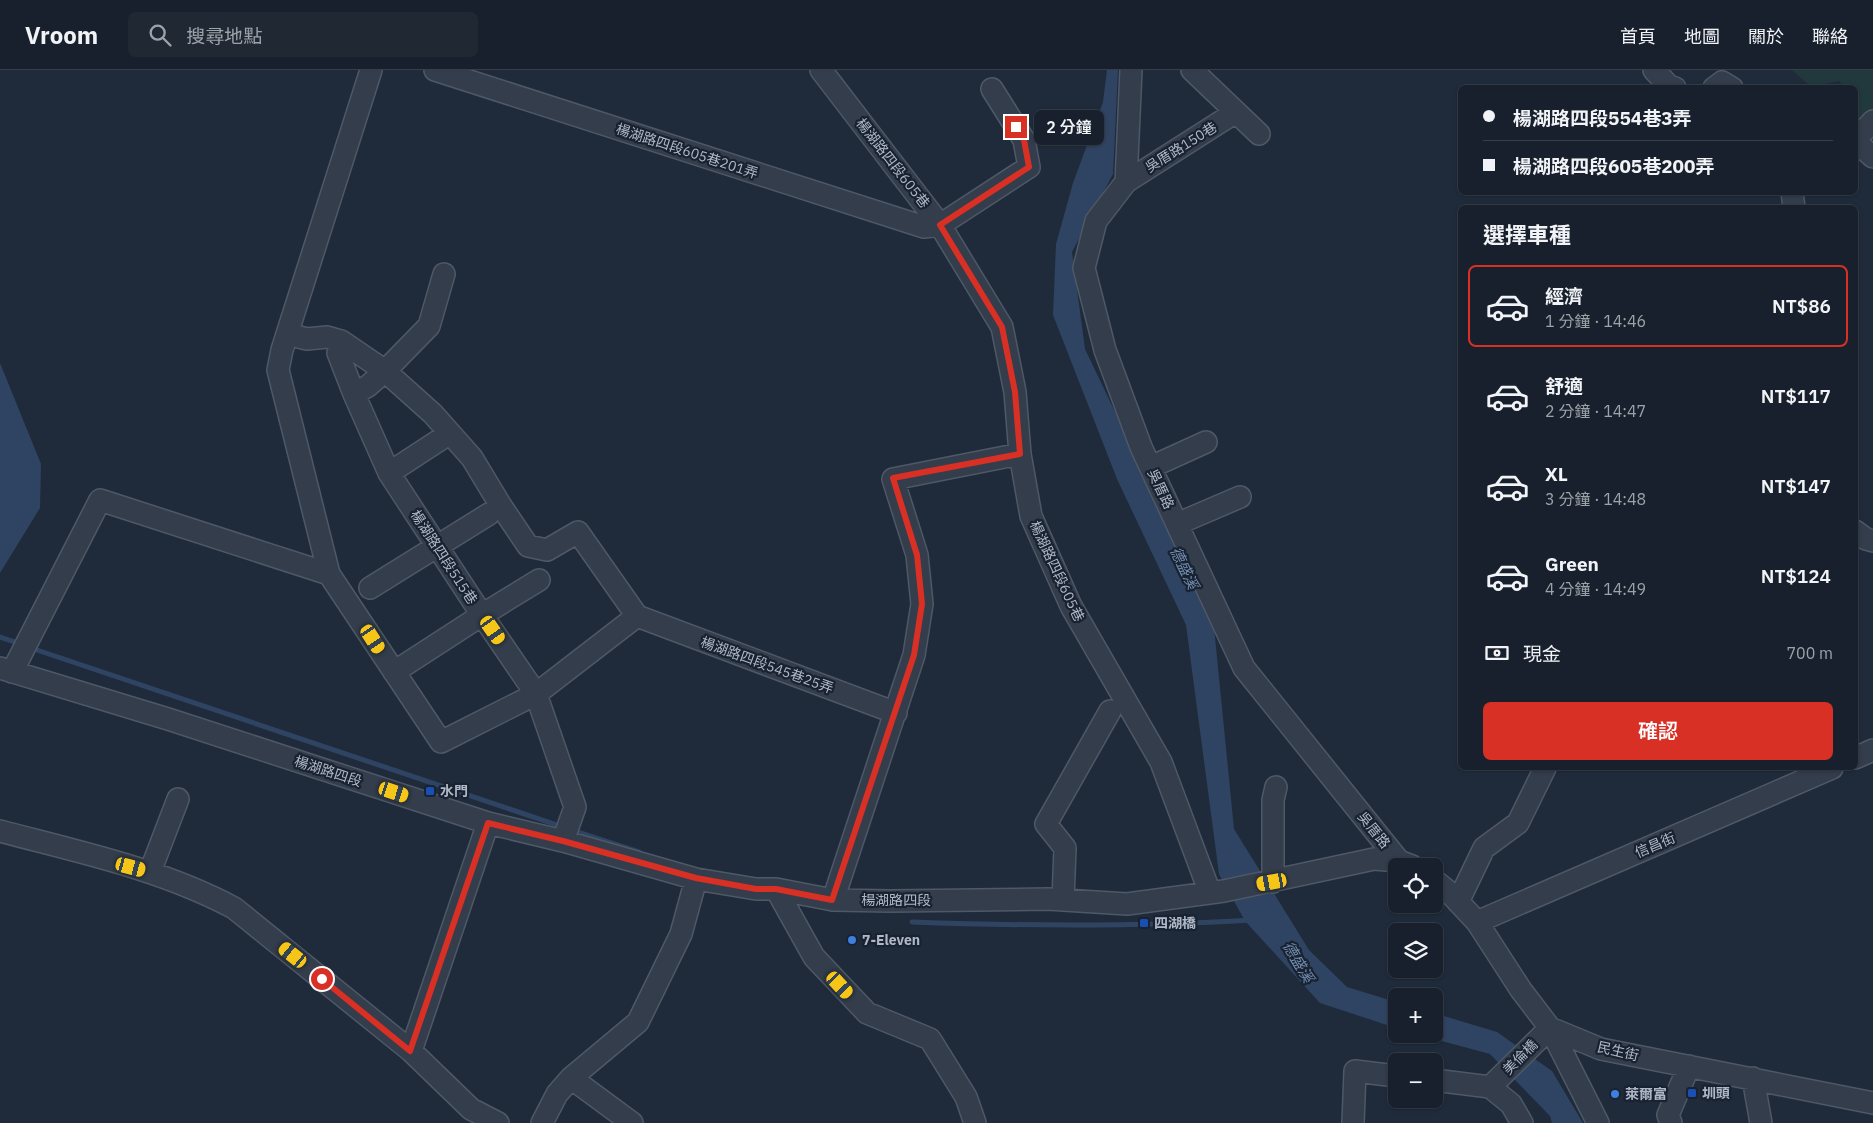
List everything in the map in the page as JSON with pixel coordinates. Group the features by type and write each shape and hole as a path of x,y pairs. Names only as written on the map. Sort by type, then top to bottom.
{"street":[{"path":"287,334 307,339 327,337 341,341 385,371 433,414 472,458 528,546 547,550 578,532 637,616 536,694 441,742 330,574 278,370 282,350 287,334 371,70"},
{"name":"楊湖路四段605巷201弄","path":"435,70 924,227 940,225"},
{"name":"楊湖路四段605巷","path":"821,70 940,225 1002,327 1015,392 1020,454 1031,516 1071,606 1161,762 1217,892"},
{"path":"1126,182 1131,70"},
{"path":"1192,70 1259,134"},
{"path":"1654,70 1668,85"},
{"path":"940,225 1029,167 1024,140 992,89"},
{"name":"吳厝路150巷","path":"1126,182 1236,112"},
{"path":"1858,138 1873,121"},
{"path":"1858,144 1873,157"},
{"name":"吳厝路","path":"1126,182 1096,221 1084,268 1105,350 1141,446 1244,668 1400,858"},
{"path":"354,394 368,386 385,371 429,326 444,274"},
{"name":"楊湖路四段515巷","path":"338,353 389,473 536,694 575,807 563,841"},
{"path":"389,473 441,439"},
{"path":"1151,467 1206,442"},
{"path":"832,900 914,655 922,604 917,555 893,478 1020,454"},
{"path":"1178,524 1240,497"},
{"path":"16,658 100,500 330,574"},
{"path":"370,588 488,514"},
{"path":"1858,532 1866,539 1873,541"},
{"path":"394,672 539,580"},
{"name":"楊湖路四段545巷25弄","path":"637,616 896,713"},
{"name":"楊湖路四段","path":"16,658 168,719 488,823 563,841 696,878 756,889 776,889 832,900 1063,900 1127,904 1217,892"},
{"path":"1063,900 1065,848 1046,824 1110,711"},
{"path":"1858,757 1873,750"},
{"path":"1458,902 1484,848 1518,823 1544,770"},
{"name":"信昌街","path":"1477,922 1827,770"},
{"path":"1272,882 1273,800 1276,787"},
{"path":"150,872 178,798"},
{"path":"410,1051 488,823"},
{"path":"0,831 150,872 202,891 234,908 410,1051 471,1110 498,1123"},
{"path":"1217,892 1272,882 1374,859 1388,861"},
{"path":"542,1123 557,1094 570,1078 638,1022 681,934 696,878"},
{"path":"1443,888 1477,922 1522,990 1550,1028 1598,1123"},
{"path":"776,889 814,957 867,1013 930,1039 966,1097 975,1123"},
{"name":"民生街","path":"1550,1028 1601,1049 1873,1103"},
{"name":"美倫橋","path":"1490,1087 1550,1028"},
{"path":"1671,1123 1668,1115 1689,1066"},
{"path":"1353,1123 1356,1072 1388,1075"},
{"path":"570,1078 632,1123"},
{"path":"1753,1078 1761,1123"},
{"path":"1443,1081 1490,1087 1511,1104 1522,1123"}],"green space":[{"path":"1792,70 1873,70 1873,110 1858,128 1858,85 1841,85 1840,81 1821,85 1809,85"}],"water":[{"name":"德盛溪","path":"1107,70 1118,70 1113,174 1072,252 1085,349 1213,617 1234,829 1309,950 1347,987 1388,1000 1388,1025 1320,1003 1245,921 1219,874 1186,625 1117,479 1053,315 1056,244 1073,183 1103,102"},
{"path":"0,363 41,464 40,508 0,573"},
{"path":"1443,1016 1497,1032 1552,1071 1583,1123 1552,1123 1550,1116 1490,1054 1443,1041"}],"waterway":[{"path":"0,637 21,644"},
{"path":"31,648 563,827"},
{"path":"571,830 639,852"},
{"path":"912,922 1082,925 1251,920"}],"place":[{"name":"水門","path":"430,791"},
{"name":"四湖橋","path":"1144,923"},
{"name":"7-Eleven","path":"852,940"},
{"name":"圳頭","path":"1692,1093"},
{"name":"萊爾富","path":"1615,1094"}],"route":[{"path":"322,979 410,1051 488,823 563,841 696,878 756,889 776,889 832,900 914,655 922,604 917,555 893,478 1020,454 1015,392 1002,327 940,225 1029,167 1024,140 1016,127"}]}
